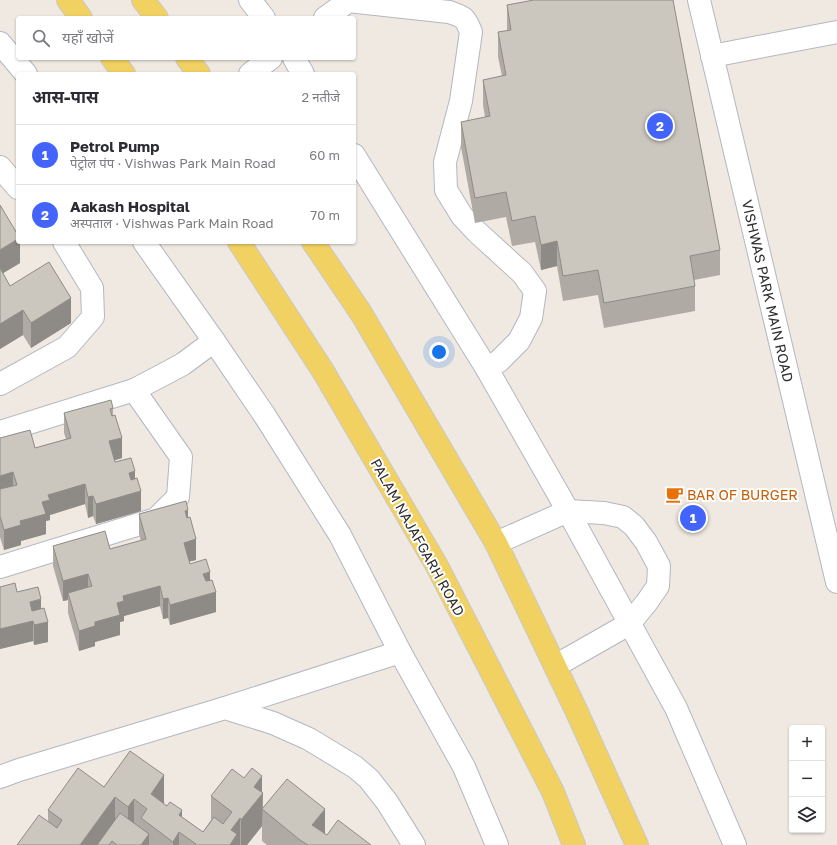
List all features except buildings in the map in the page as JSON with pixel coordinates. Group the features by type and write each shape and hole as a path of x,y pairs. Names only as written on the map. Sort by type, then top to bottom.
{"main road":[{"path":"68,0 80,16"},
{"path":"143,0 155,16"},
{"path":"114,60 122,72"},
{"path":"188,60 198,72"},
{"name":"PALAM NAJAFGARH ROAD","path":"240,244 323,372 437,566 553,792 574,845"},
{"path":"314,244 361,313 496,543 556,666 637,845"}],"street":[{"path":"250,0 262,16"},
{"name":"VISHWAS PARK MAIN ROAD","path":"698,0 837,582"},
{"path":"328,16 349,1 449,12 462,16 468,24 471,32 461,101 445,162 446,190 462,216 477,232 522,273 535,291 531,318 519,341 500,361 487,369"},
{"path":"712,56 837,32"},
{"path":"0,43 24,72"},
{"path":"253,72 268,60"},
{"path":"295,60 302,72"},
{"path":"356,159 487,369 568,511 676,708 735,845"},
{"path":"0,167 16,186"},
{"path":"0,384 67,347 93,317 92,288 65,244"},
{"path":"145,244 265,416 340,535 400,652 464,767 497,845"},
{"path":"0,432 134,390 183,364 214,341"},
{"path":"0,567 156,518 178,497 181,457 134,390"},
{"path":"496,543 568,511 604,513 623,517 634,526 646,542 659,566 658,586 629,624 556,666"},
{"path":"0,777 225,708 400,652"},
{"path":"225,708 273,722 309,739 355,767 369,778 387,802 414,845"}],"place":[{"name":"Aakash Hospital","path":"660,126"},
{"name":"BAR OF BURGER","path":"674,494"},
{"name":"Petrol Pump","path":"693,518"}]}
